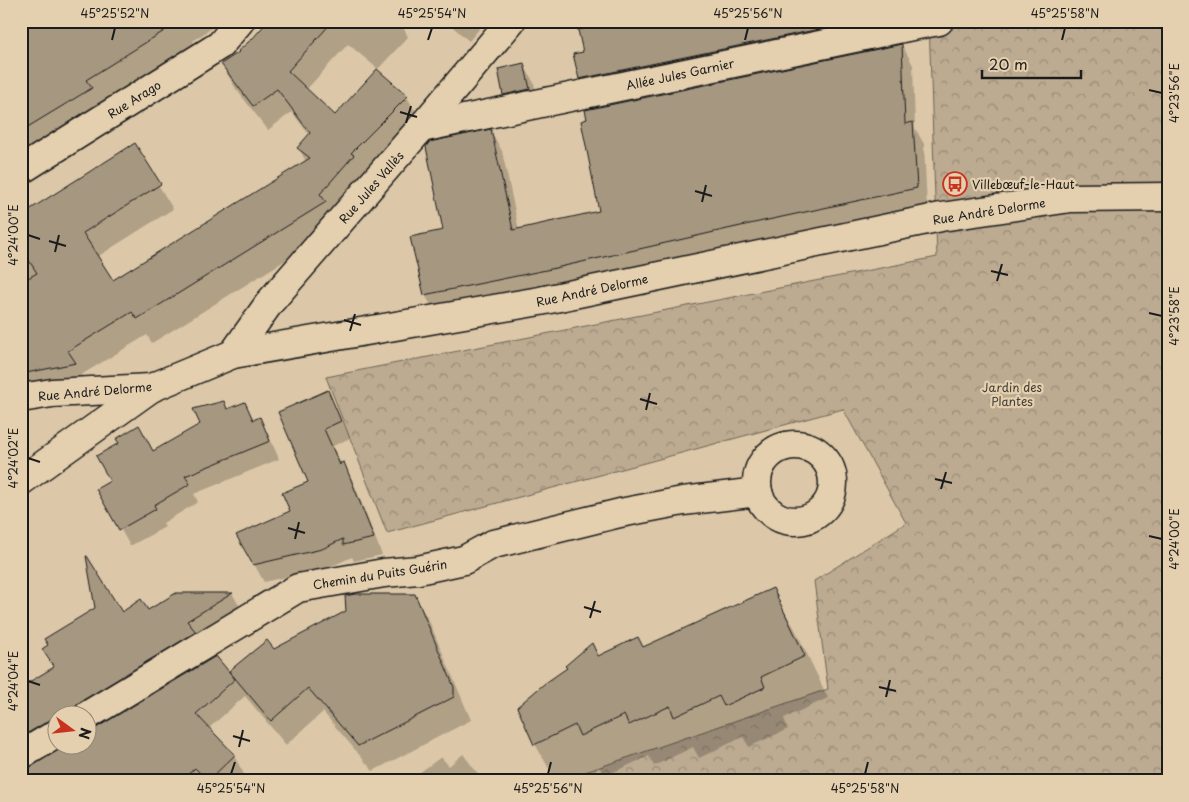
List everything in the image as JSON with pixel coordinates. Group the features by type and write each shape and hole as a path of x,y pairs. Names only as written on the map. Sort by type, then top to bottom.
{"street":[{"name":"Rue Arago","path":"21,170 220,45 240,21"},
{"name":"Rue Jules Vallès","path":"233,354 270,302 511,21"},
{"name":"Allée Jules Garnier","path":"421,128 940,21"},
{"name":"Rue André Delorme","path":"21,398 52,393 151,388 233,354 540,301 941,217 1071,198 1168,197"},
{"path":"21,481 151,388"},
{"name":"Chemin du Puits Guérin","path":"98,709 298,588 384,573 418,570 464,560 494,544 620,513 683,501 758,492"},
{"path":"21,755 48,739"}],"green space":[{"name":"Jardin des Plantes","path":"929,21 1168,21 1168,781 570,781 568,778 828,689 814,581 906,523 843,409 387,533 326,377 937,257"}],"building":[{"path":"21,21 180,21 86,80 92,88 21,131"},
{"path":"268,21 333,21 288,71 335,115 377,69 408,96 351,153 354,155 320,194 326,202 137,319 132,312 68,351 76,363 21,374 21,282 37,273 21,248 21,215 135,143 161,184 83,233 113,280 310,158 297,148 310,133 277,89 253,106 221,64 239,52"},
{"path":"621,21 858,21 579,79 573,54 583,52 578,30"},
{"path":"902,44 905,124 913,122 917,188 551,269 424,295 410,237 443,230 426,147 429,142 491,129 513,230 599,211 581,121 587,119 585,110"},
{"path":"524,63 530,89 503,95 498,69"},
{"path":"328,390 341,421 324,429 340,465 340,463 344,462 374,538 343,545 343,539 322,549 253,565 236,535 290,511 282,493 308,482 278,412"},
{"path":"224,401 227,409 245,402 253,420 260,417 270,441 185,476 190,484 154,505 156,509 119,530 96,489 110,481 96,456 119,443 116,439 139,425 153,451 200,424 193,409"},
{"path":"86,556 122,612 141,599 148,610 176,593 233,593 187,621 196,632 78,704 48,704 48,721 21,737 21,687 54,667 42,649 48,645 44,639 95,608"},
{"path":"773,588 805,656 761,677 765,687 724,706 719,696 674,717 670,706 629,725 624,715 580,736 575,725 534,745 517,707 544,684 567,668 565,666 592,643 598,656 638,637 643,647"},
{"path":"355,594 415,594 454,687 454,697 358,746 308,688 271,721 229,671 267,640 274,649 346,611 345,596"},
{"path":"216,656 235,679 196,714 235,755 208,781 195,768 181,781 30,781 21,773 21,771 52,754 98,754 98,727"}],"place":[{"name":"Villebœuf-le-Haut","path":"955,184"}]}
